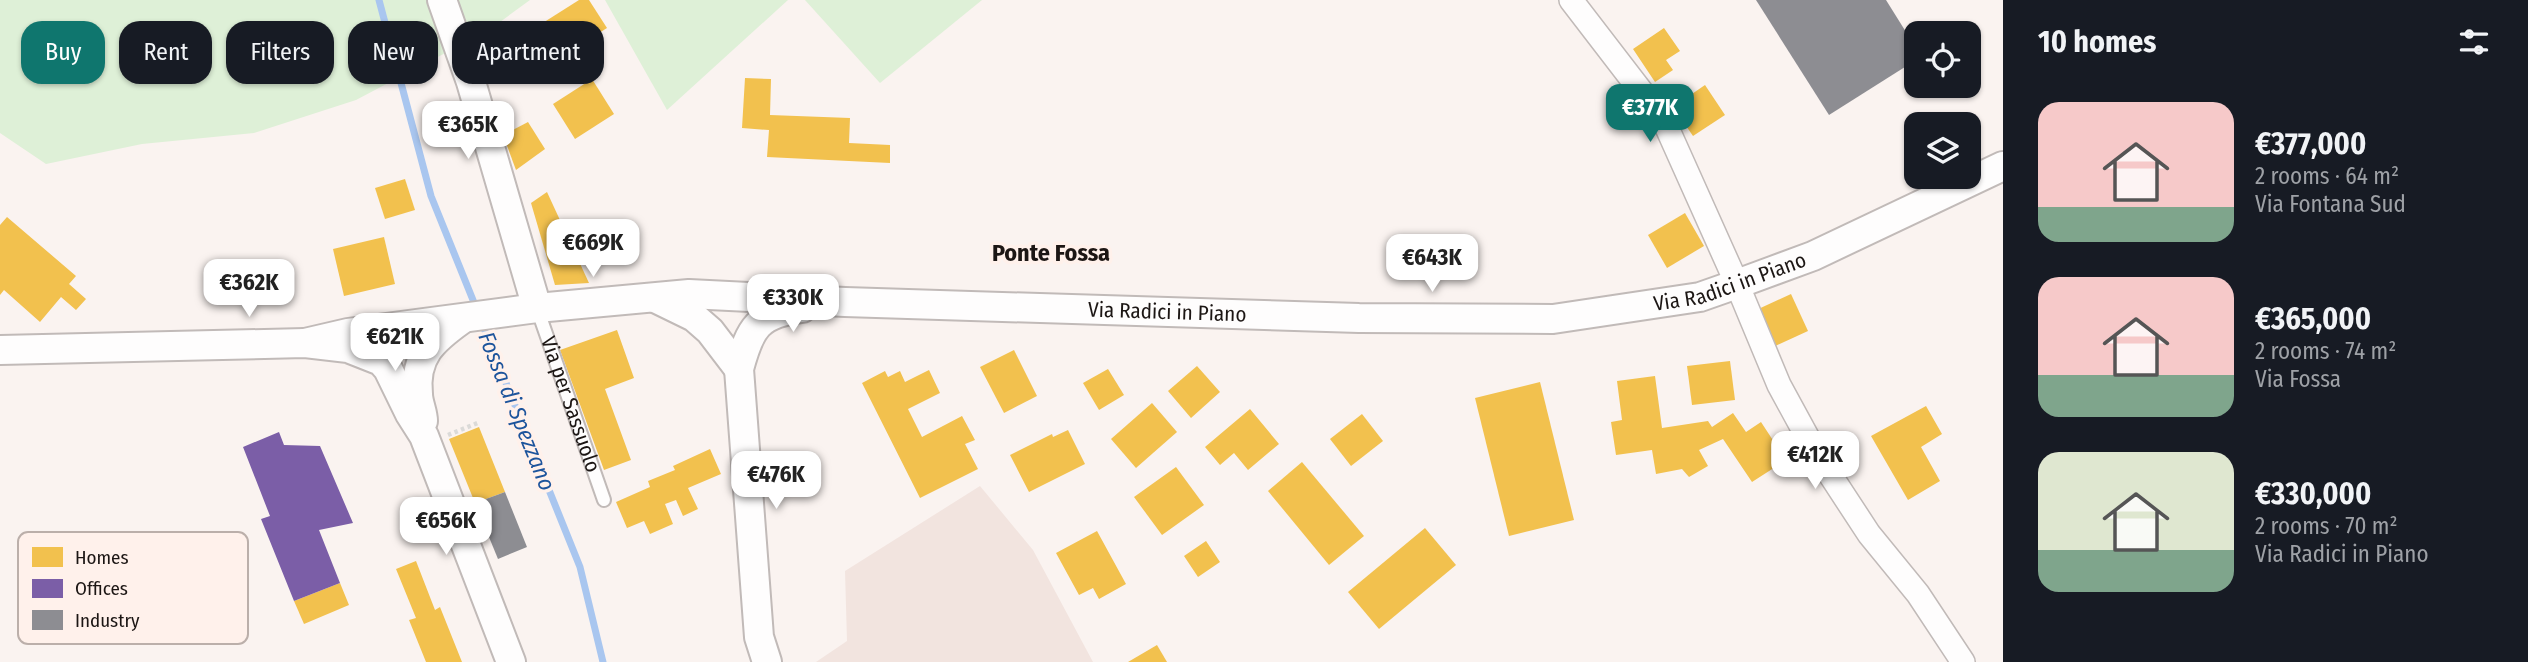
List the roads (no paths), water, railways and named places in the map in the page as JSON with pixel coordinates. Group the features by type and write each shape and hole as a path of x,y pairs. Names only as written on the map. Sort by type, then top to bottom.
{"street":[{"path":"442,0 471,82 537,308"},
{"path":"1571,0 1664,121 1779,384 1816,453 1868,534 1918,594 1963,662"},
{"name":"Via Radici in Piano","path":"305,343 348,333 447,325 537,308 689,294 845,302 1359,318 1553,319 1700,297 1813,256 2003,166"},
{"path":"654,298 694,317 709,331 739,369"},
{"path":"760,654 739,369 746,341 760,322 781,311 845,302"},
{"path":"424,436 423,414 418,394 420,366 426,349 447,325"},
{"path":"0,349 305,343 348,348 381,361 424,436 511,662"}],"lane":[{"name":"Via per Sassuolo","path":"537,308 604,500"}],"waterway":[{"name":"Fossa di Spezzano","path":"379,0 431,196 477,310"},
{"name":"Fossa di Spezzano","path":"481,321 580,567 603,662"}],"district":[{"name":"Ponte Fossa","path":"1051,253"}]}
